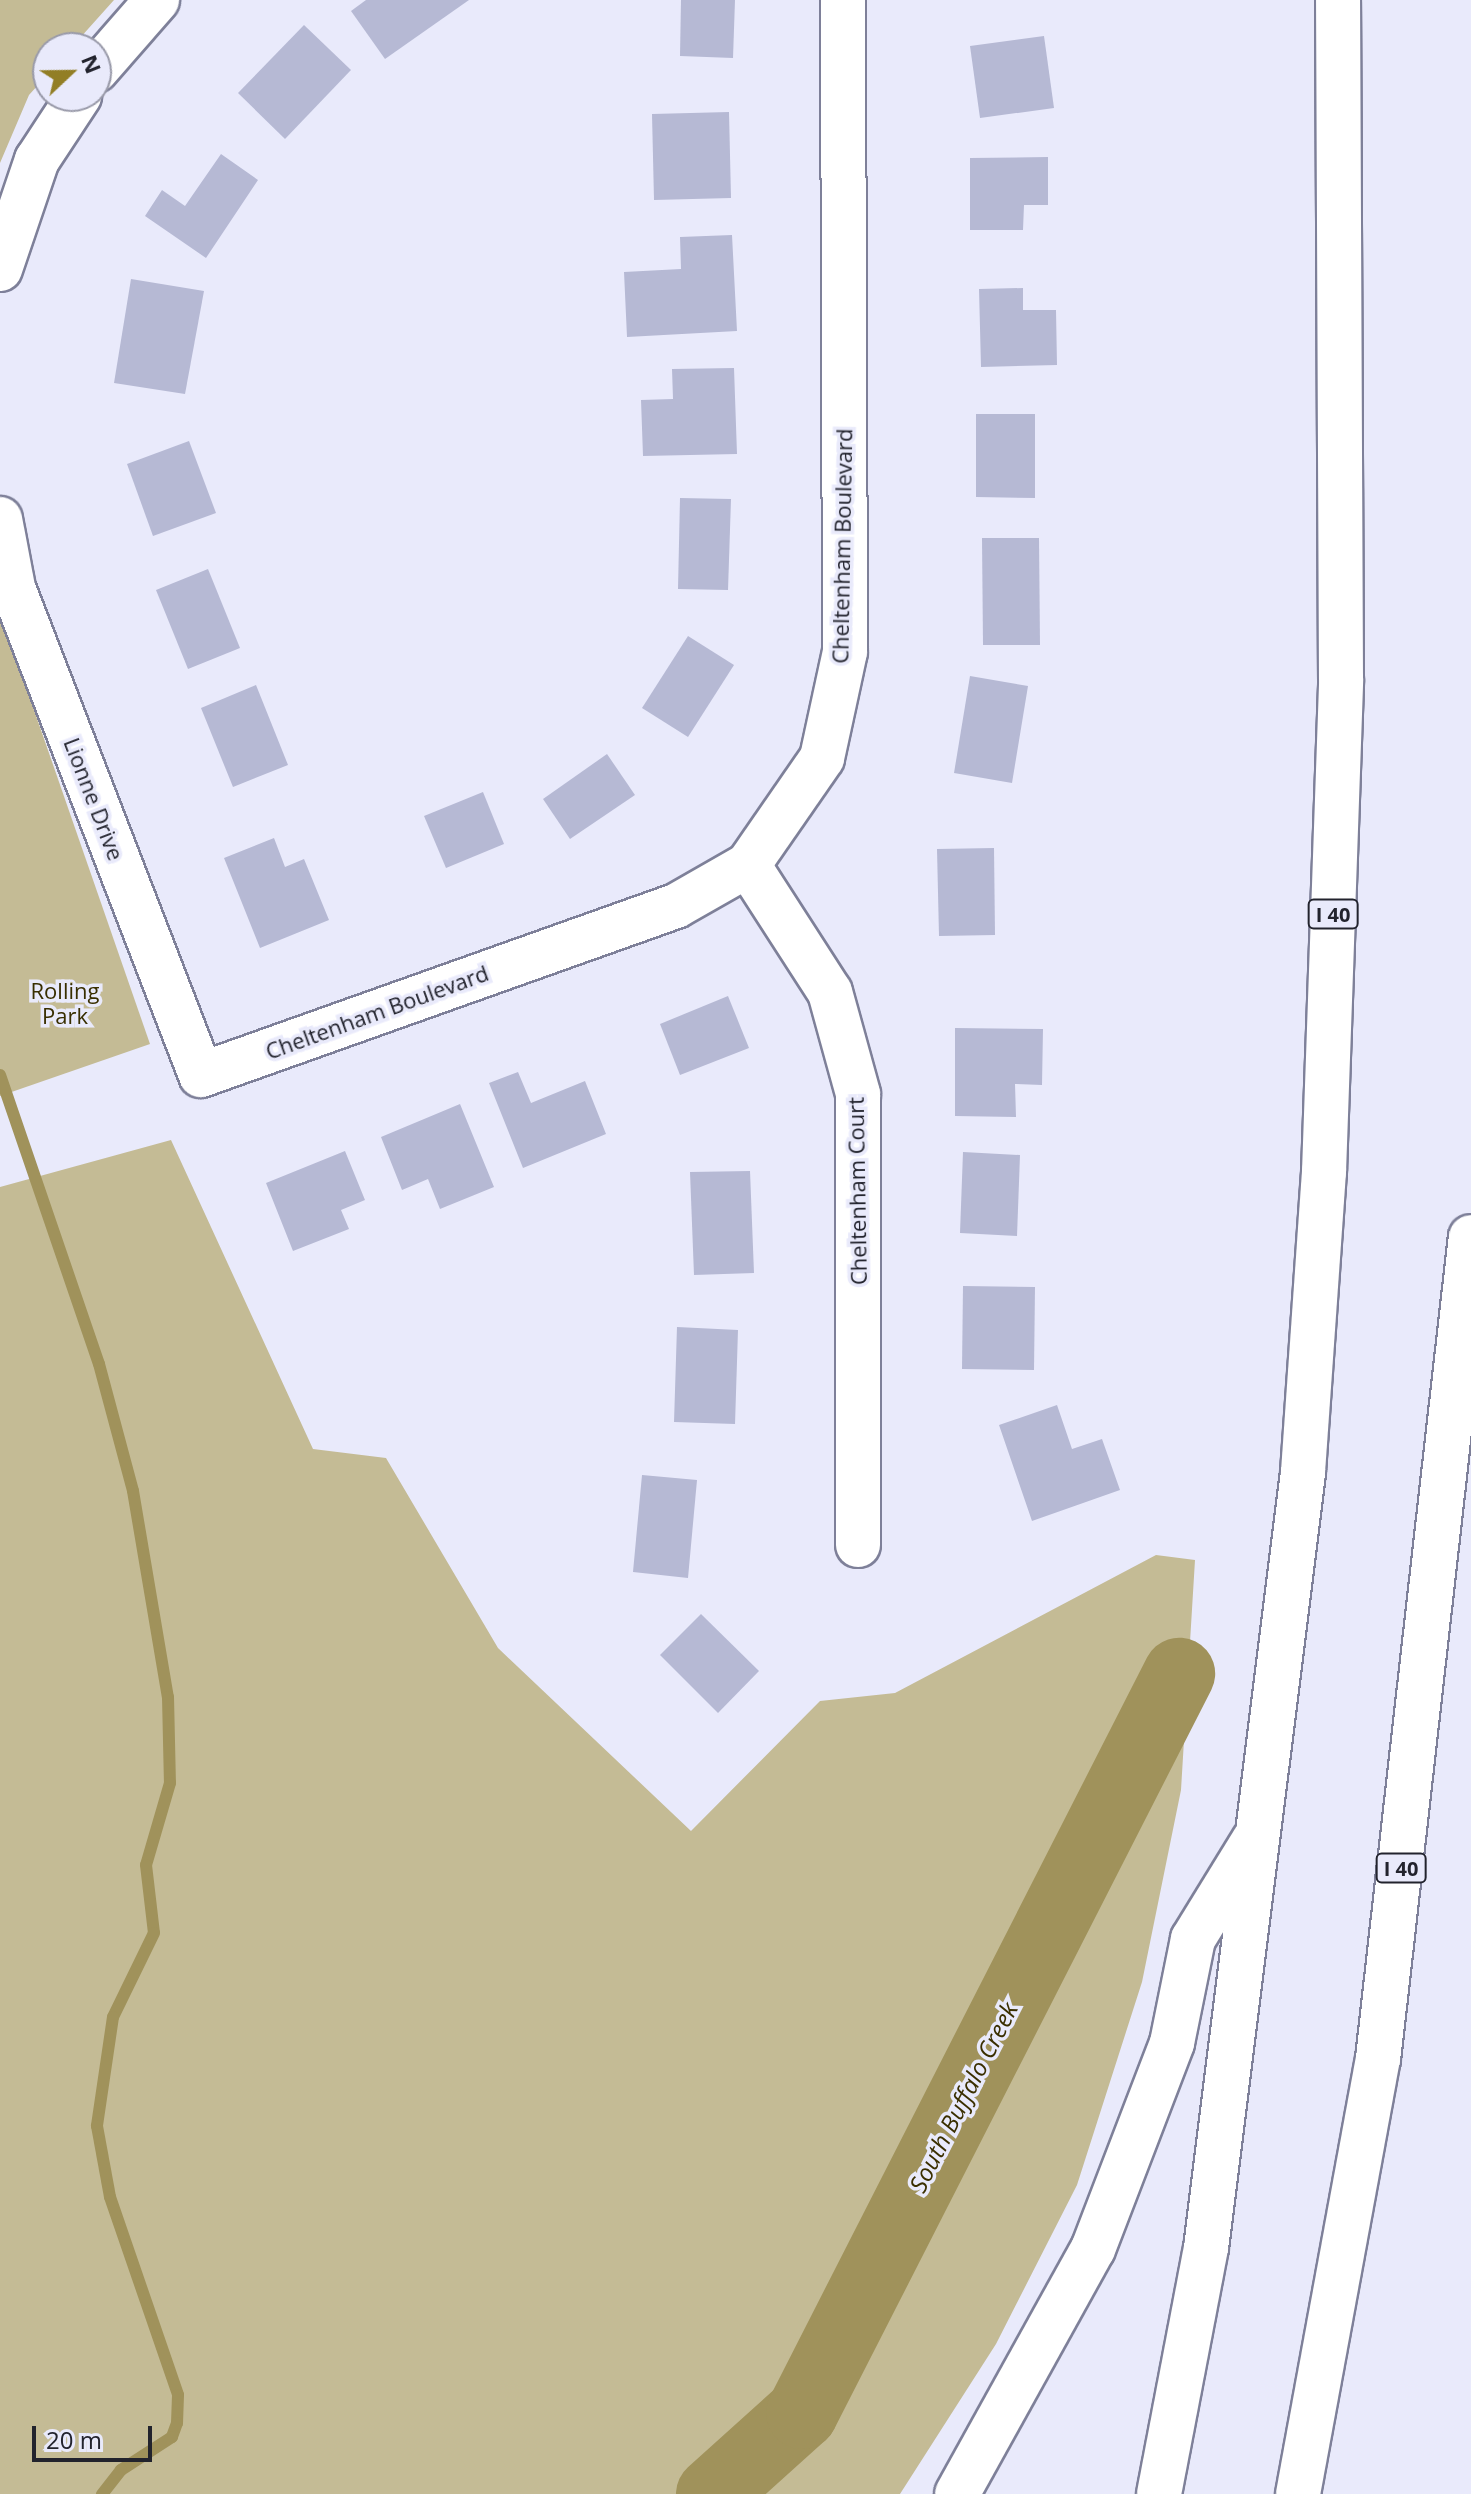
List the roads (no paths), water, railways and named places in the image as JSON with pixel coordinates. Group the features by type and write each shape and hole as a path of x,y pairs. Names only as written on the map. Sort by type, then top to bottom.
{"main road":[{"path":"112,52 157,0"},
{"name":"Cheltenham Boulevard","path":"201,1075 676,906 748,865 822,758 845,652 843,0"},
{"name":"I 40","path":"1159,2494 1206,2248 1263,1824 1303,1472 1324,1172 1341,679 1338,0"},
{"path":"0,269 37,160 68,112"},
{"name":"Lionne Drive","path":"0,519 13,588 201,1075"},
{"name":"Cheltenham Court","path":"748,865 830,992 858,1094 858,1545"},
{"name":"I 40","path":"1298,2494 1378,2059 1471,1237"},
{"path":"957,2494 1093,2249 1172,2043 1193,1939 1263,1824"}],"waterway":[{"path":"0,1075 99,1364 133,1491 168,1697 170,1783 146,1865 154,1933 113,2017 97,2126 110,2197 178,2395 177,2423 172,2437 121,2470 102,2494"},
{"name":"South Buffalo Creek","path":"712,2494 802,2413 1179,1674"}],"park label":[{"name":"Rolling Park","path":"65,1002"}]}
